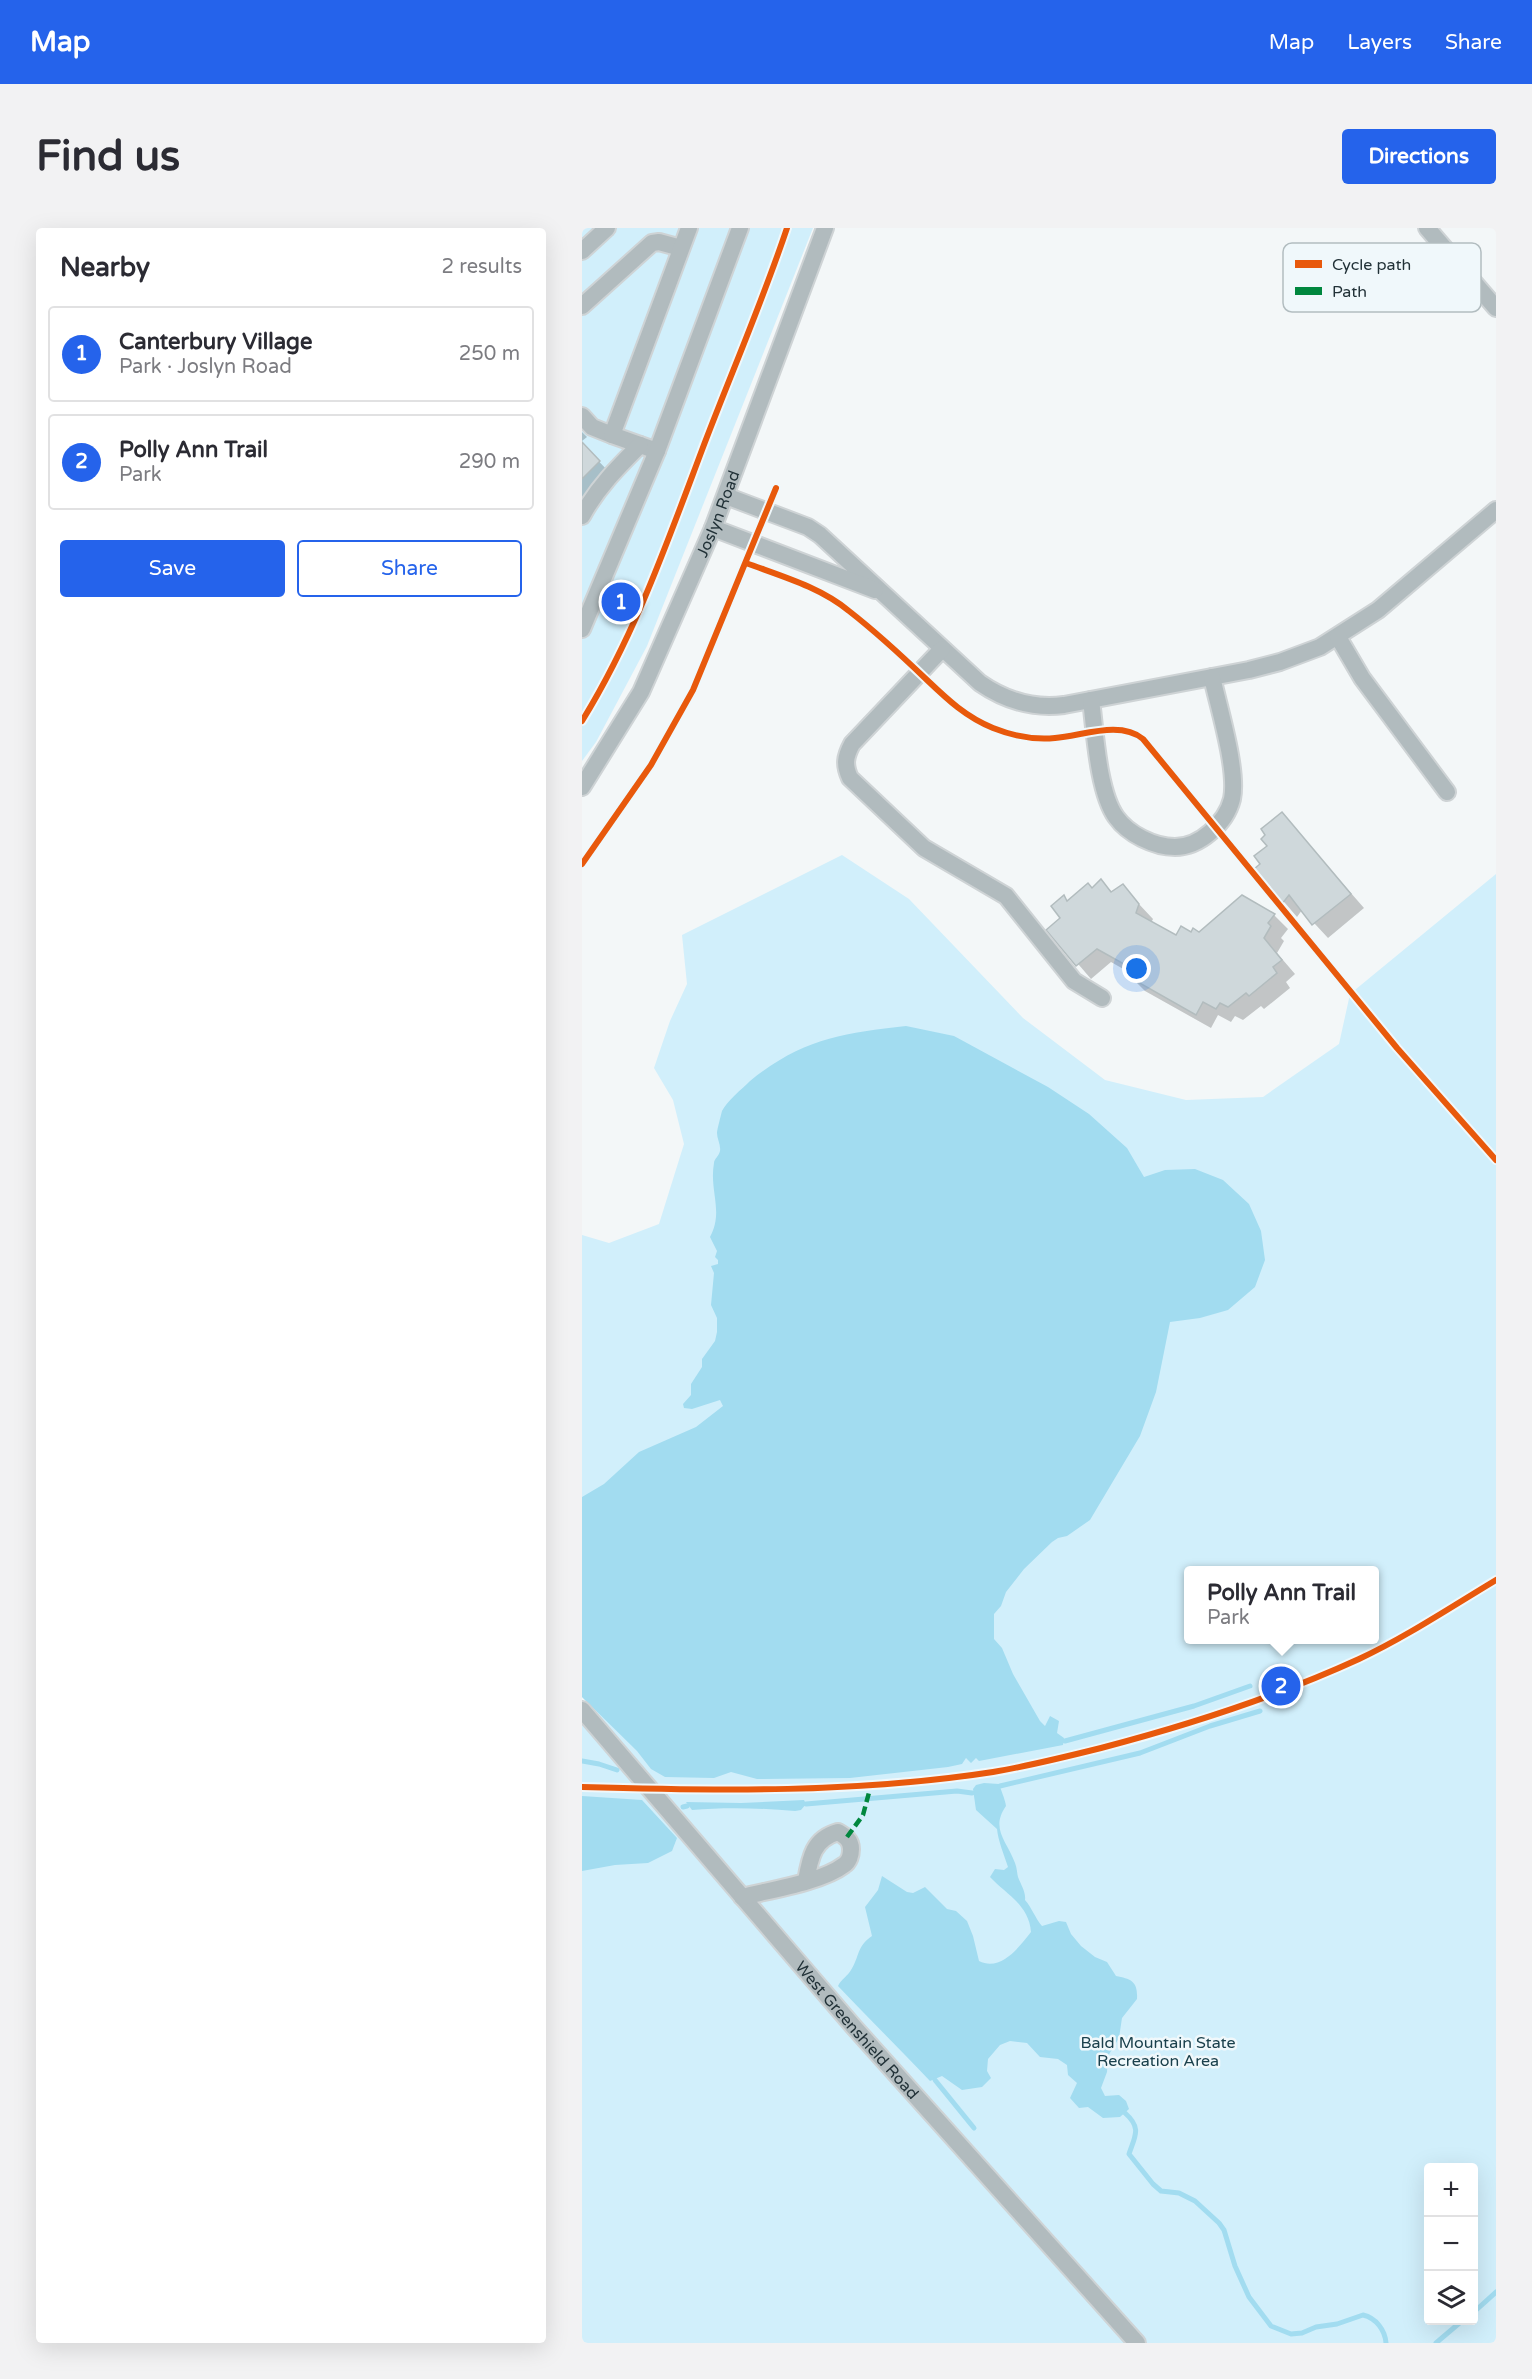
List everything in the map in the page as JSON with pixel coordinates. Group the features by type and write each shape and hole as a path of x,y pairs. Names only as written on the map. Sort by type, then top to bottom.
{"street":[{"path":"582,251 607,228"},
{"path":"612,435 689,228"},
{"path":"582,629 657,452 740,228"},
{"name":"Joslyn Road","path":"582,787 641,692 713,528 825,228"},
{"path":"1427,228 1440,243"},
{"path":"582,306 652,243 659,242 681,248"},
{"path":"1481,291 1496,308"},
{"path":"582,416 592,427 657,452"},
{"path":"582,516 591,498 640,445"},
{"path":"726,496 814,531 980,683 1005,698 1044,707 1212,677 1280,662 1310,651 1338,637 1378,610 1496,510"},
{"path":"713,528 881,593"},
{"path":"1338,637 1362,678 1447,792"},
{"path":"942,649 852,744 846,755 845,766 850,778 924,848 1006,896 1074,981 1102,998"},
{"path":"1091,700 1104,785 1109,804 1116,817 1127,829 1144,840 1176,847 1191,844 1205,836 1226,814 1232,799 1233,781 1212,677"},
{"name":"West Greenshield Road","path":"582,1710 853,2026 1137,2343"},
{"path":"742,1897 806,1881"}],"green space":[{"path":"582,228 813,228 647,646 596,742 582,761"},
{"name":"Bald Mountain State Recreation Area","path":"842,855 909,899 1023,1018 1105,1080 1186,1100 1263,1097 1339,1044 1350,994 1496,874 1496,2343 582,2343 582,1722 620,1766 643,1767 582,1697 582,1235 609,1243 659,1224 684,1144 673,1100 654,1068 670,1021 687,984 682,935"}],"water":[{"path":"906,1026 954,1036 1048,1087 1089,1114 1127,1148 1144,1177 1165,1170 1195,1169 1223,1180 1249,1204 1261,1231 1265,1260 1255,1287 1228,1310 1200,1318 1170,1322 1156,1392 1140,1436 1090,1520 1067,1536 1052,1542 1024,1569 1006,1592 1001,1606 994,1614 994,1639 1002,1648 1013,1674 1040,1721 1045,1726 1050,1716 1059,1721 1057,1733 1064,1738 1063,1745 979,1761 976,1758 971,1763 966,1758 962,1764 948,1767 850,1778 757,1779 731,1772 714,1778 665,1777 651,1769 637,1751 582,1697 582,1497 604,1484 639,1452 696,1427 723,1406 720,1400 692,1409 684,1408 683,1404 691,1395 691,1384 702,1367 702,1359 715,1341 717,1332 717,1318 711,1305 714,1273 711,1266 718,1264 718,1260 715,1257 717,1251 710,1237 716,1218 713,1173 714,1162 720,1151 717,1131 724,1107 750,1081 769,1067 805,1047 842,1035"},
{"path":"999,1784 1006,1806 1001,1814 1002,1835 1015,1863 1025,1900 1042,1926 1059,1921 1066,1922 1071,1934 1081,1946 1095,1957 1107,1962 1116,1976 1130,1980 1135,1985 1137,1999 1122,2018 1119,2038 1108,2056 1107,2072 1101,2088 1105,2096 1119,2095 1126,2101 1129,2109 1120,2117 1103,2118 1088,2107 1079,2108 1070,2098 1077,2083 1068,2075 1067,2065 1058,2059 1040,2057 1027,2043 1010,2041 1000,2045 988,2059 987,2071 991,2078 982,2087 962,2090 942,2076 930,2081 838,1986 854,1965 863,1944 872,1936 865,1907 878,1890 882,1876 907,1892 913,1893 925,1887 947,1909 956,1911 967,1921 979,1961 987,1964 1002,1961 1015,1951 1031,1932 1022,1907 990,1877 995,1869 1004,1870 1008,1867 997,1829 976,1810 973,1789 976,1785"},
{"path":"582,1796 642,1800 677,1838 672,1851 648,1863 615,1865 582,1871"},
{"path":"804,1800 806,1804 801,1810 795,1811 743,1808 692,1810 686,1802 741,1803"}],"building":[{"path":"582,442 600,461 582,479"},
{"path":"1282,812 1351,894 1312,925 1289,895 1282,904 1254,869 1260,864 1254,856 1267,846 1261,839 1265,835 1261,829"},
{"path":"1101,879 1111,892 1123,884 1139,904 1136,913 1176,935 1181,926 1191,932 1193,928 1199,932 1242,895 1275,914 1268,923 1271,926 1264,938 1282,960 1273,967 1277,973 1249,996 1246,993 1228,1007 1220,1003 1216,1009 1203,1002 1196,1015 1129,977 1133,969 1097,949 1076,966 1046,930 1060,918 1051,906 1064,895 1067,901 1088,883 1092,888"}],"waterway":[{"path":"1065,1741 1194,1706 1250,1686"},
{"path":"1000,1786 1140,1753 1210,1726 1260,1711"},
{"path":"582,1761 617,1770"},
{"path":"806,1804 957,1791 972,1793"},
{"path":"683,1807 687,1806"},
{"path":"935,2080 974,2128"},
{"path":"1125,2113 1134,2123 1136,2132 1129,2154 1161,2191 1179,2193 1195,2201 1219,2223 1224,2230 1235,2266 1249,2297 1271,2326 1291,2334 1302,2333 1363,2315 1379,2325 1386,2343"},
{"path":"1478,2308 1496,2292"},
{"path":"1436,2343 1457,2325"}],"marked path":[{"path":"847,1837 863,1815 871,1785"}],"cycle path":[{"path":"582,721 634,623 757,312 787,228"},
{"path":"582,864 651,765 693,690 776,488"},
{"path":"746,563 800,583 838,603 879,636 958,707 974,719 993,728 1031,738 1055,738 1112,730 1134,733 1143,739 1397,1048 1496,1160"},
{"path":"582,1787 736,1790 839,1787 942,1779 1047,1761 1167,1730 1296,1686 1394,1641 1496,1580"}],"place":[{"name":"Canterbury Village","path":"621,602"},
{"name":"Polly Ann Trail","path":"1281,1686"}]}
